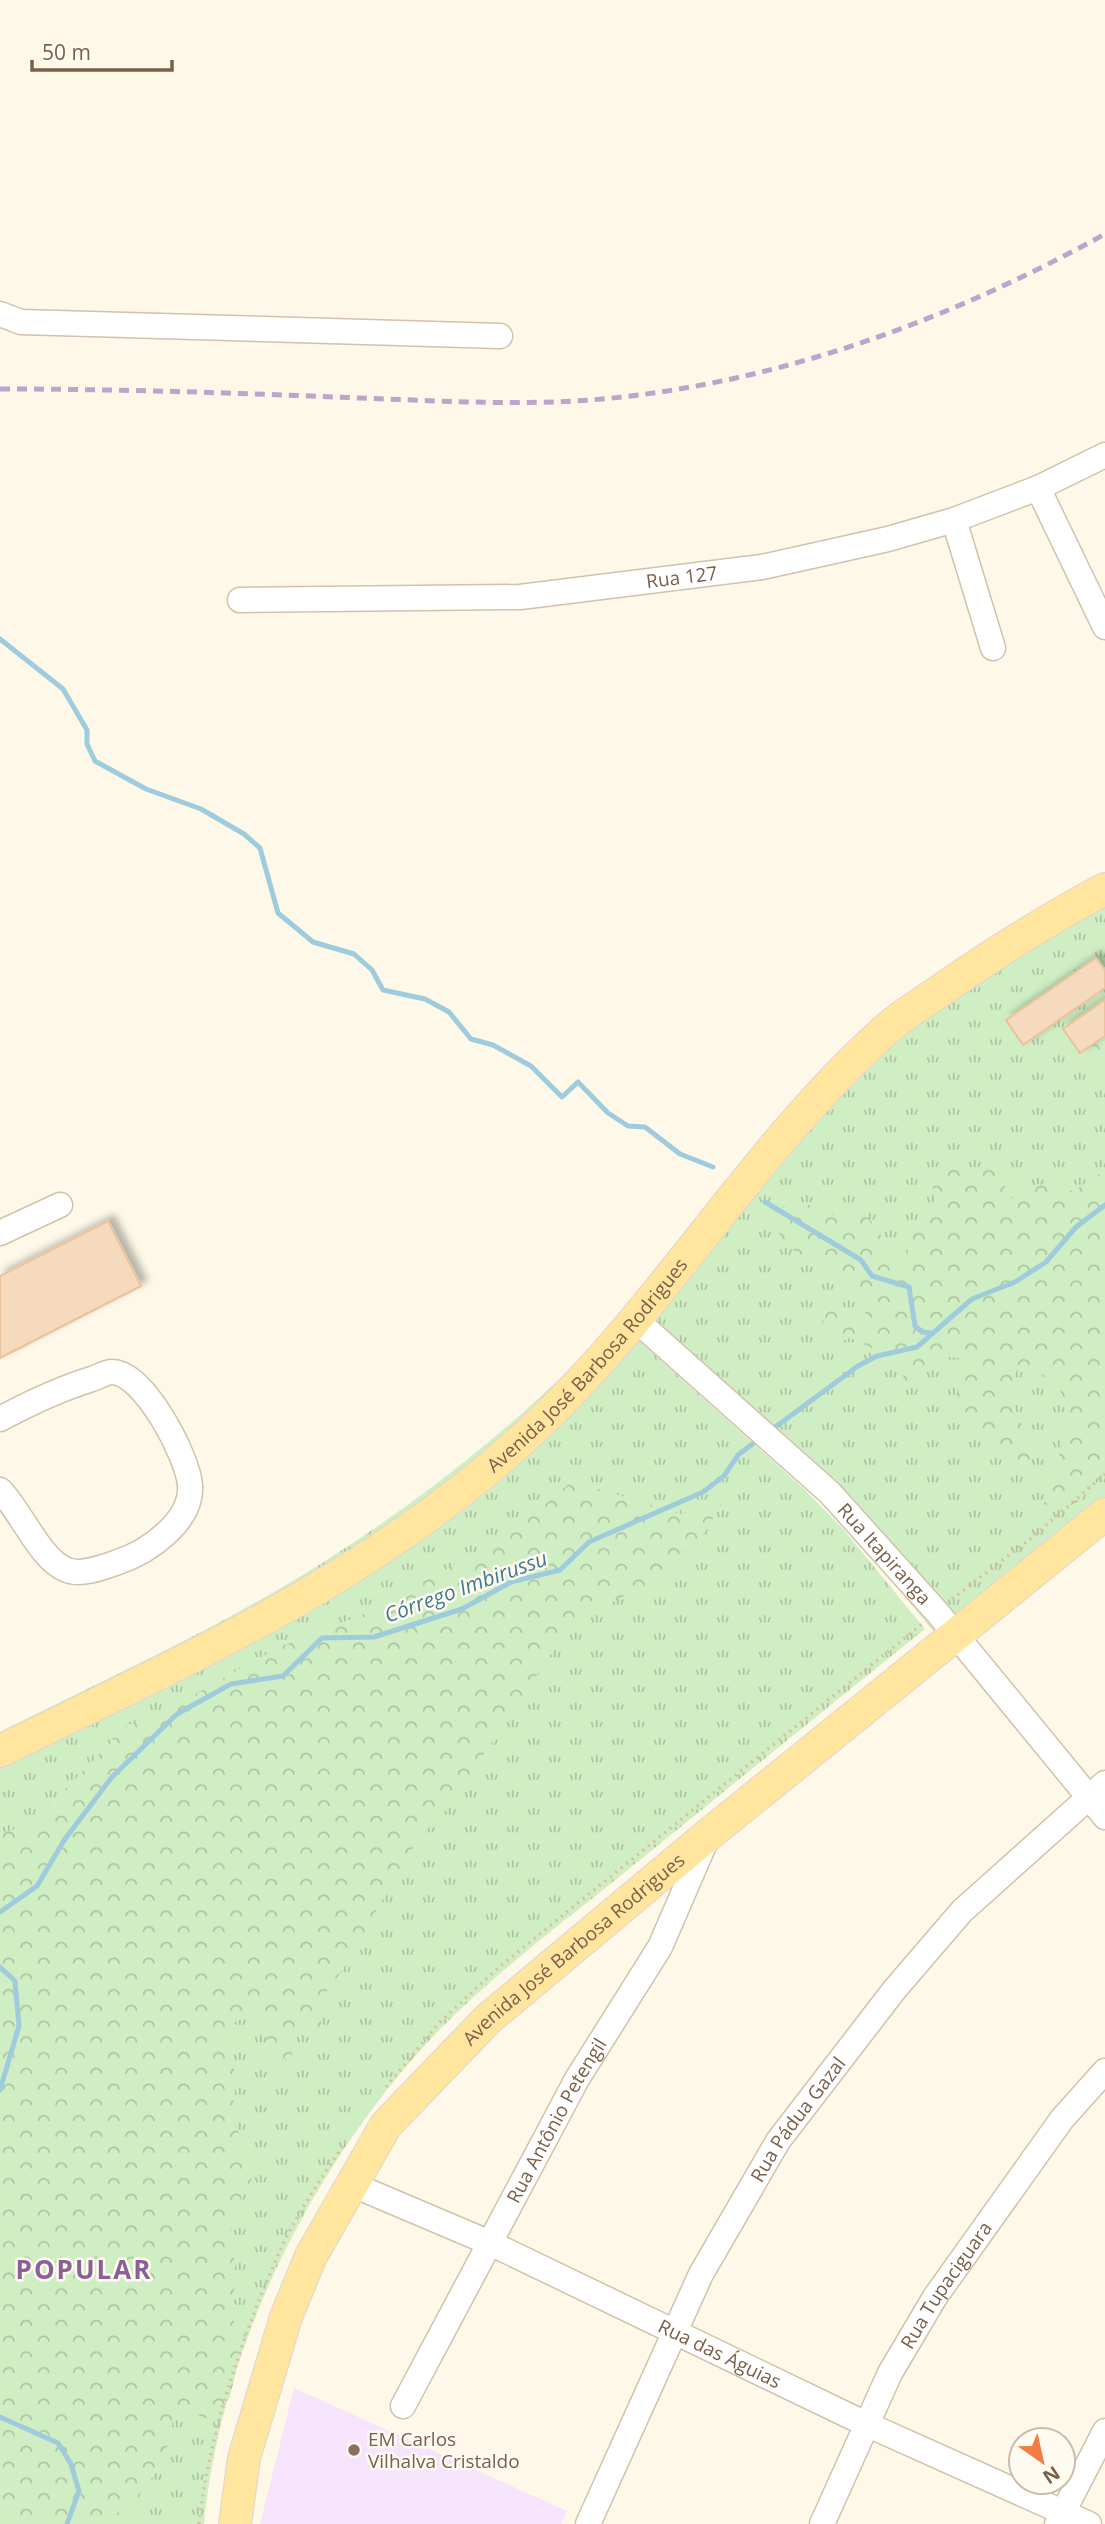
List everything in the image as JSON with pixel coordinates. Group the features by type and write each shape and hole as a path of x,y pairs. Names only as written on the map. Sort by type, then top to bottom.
{"main road":[{"name":"Avenida José Barbosa Rodrigues","path":"0,1751 251,1628 334,1581 410,1530 541,1422 592,1371 780,1140 829,1086 891,1025 1014,940 1105,890"},
{"name":"Avenida José Barbosa Rodrigues","path":"235,2524 244,2458 286,2317 312,2256 386,2125 488,2019 708,1835 1105,1514"}],"street":[{"path":"0,314 21,322 500,337"},
{"name":"Rua 127","path":"240,600 520,597 762,567 888,539 954,520 1038,488 1105,455"},
{"path":"1038,488 1105,627"},
{"path":"954,520 993,649"},
{"path":"0,1233 60,1205"},
{"name":"Rua Itapiranga","path":"635,1319 840,1503 954,1635 1096,1789 1105,1817"},
{"path":"0,1419 48,1393 112,1372 130,1378 148,1395 183,1461 190,1487 181,1517 152,1545 127,1559 99,1569 70,1572 53,1563 0,1490"},
{"name":"Rua Pádua Gazal","path":"588,2524 673,2330 712,2253 778,2141 895,1989 962,1911 1096,1789"},
{"name":"Rua Antônio Petengil","path":"403,2406 577,2079 660,1947 708,1835"},
{"name":"Rua Tupaciguara","path":"822,2524 890,2373 934,2297 1062,2119 1105,2071"},
{"name":"Rua das Águias","path":"351,2184 490,2243 1060,2518 1089,2524"},
{"path":"1060,2518 1105,2431"}],"shaded area":[{"name":"EM Carlos Vilhalva Cristaldo","path":"294,2388 567,2511 561,2524 260,2524"}],"green space":[{"path":"1105,903 1105,1510 942,1642 861,1543 821,1502 634,1334 841,1092 896,1042 957,995"},
{"path":"1105,1019 1105,1071 1095,1066 1091,1044"},
{"path":"997,1160 1007,1175 1003,1203 1037,1184 1074,1191 1105,1170 1105,1466 1080,1501 1060,1510 1044,1504 1071,1416 1056,1381 1019,1367 1007,1389 1025,1433 1032,1460 1013,1464 968,1432 958,1395 960,1358 933,1355 925,1375 913,1386 903,1380 905,1354 887,1355 850,1338 837,1343 824,1331 821,1298 832,1298 860,1323 866,1311 858,1288 840,1269 807,1261 787,1245 774,1227 776,1210 799,1201 840,1218 861,1210 877,1228 898,1268 908,1259 908,1240 913,1227 935,1202 931,1177 951,1163 976,1168"},
{"path":"617,1321 804,1489 844,1530 925,1629 510,1965 433,2036 410,2062 334,2164 301,2220 272,2278 247,2338 228,2399 213,2461 204,2524 0,2524 0,1732 238,1612 355,1541 435,1484 511,1423"},
{"path":"572,1481 680,1514 722,1503 705,1532 653,1582 572,1622 449,1807 429,1827 397,1874 355,1950 322,1997 321,2027 289,2036 293,2057 276,2061 257,2012 233,2023 225,2046 237,2076 231,2117 257,2170 238,2203 230,2234 235,2265 233,2320 245,2338 229,2399 213,2421 180,2408 173,2414 171,2437 159,2469 136,2498 104,2524 0,2524 0,1833 30,1825 129,1724 153,1718 277,1648 366,1613 487,1547 538,1511"}],"building":[{"path":"1096,958 1105,970 1105,988 1023,1045 1006,1020"},
{"path":"1105,1000 1105,1036 1080,1053 1063,1029"},
{"path":"108,1221 141,1286 0,1358 0,1276"}],"waterway":[{"path":"0,639 63,689 87,730 87,744 95,761 146,789 201,809 244,834 260,848 278,913 313,942 354,954 372,970 383,990 425,999 449,1012 471,1039 493,1045 531,1066 562,1097 578,1082 608,1113 628,1126 645,1127 680,1154 713,1167"},
{"path":"765,1202 861,1260 872,1276 909,1287 915,1326 922,1332 931,1333"},
{"name":"Córrego Imbirussu","path":"770,1431 858,1366 877,1356 917,1347 972,1299 1015,1282 1046,1262 1076,1227 1105,1205"},
{"name":"Córrego Imbirussu","path":"0,1912 37,1886 65,1839 112,1777 177,1714 231,1684 283,1676 322,1638 374,1637 462,1609 511,1582 560,1570 589,1542 703,1492 724,1476 738,1455 759,1439"},
{"name":"Córrego Imbirussu","path":"0,1967 15,1981 19,2026 0,2090"},
{"name":"Córrego Imbirussu","path":"0,2417 58,2443 71,2464 79,2491 67,2524"}],"railway":[{"path":"0,389 490,402 556,402 622,397 748,375 871,340 990,292 1105,234"}],"place":[{"name":"EM Carlos Vilhalva Cristaldo","path":"354,2450"}],"district":[{"name":"POPULAR","path":"84,2270"}]}
